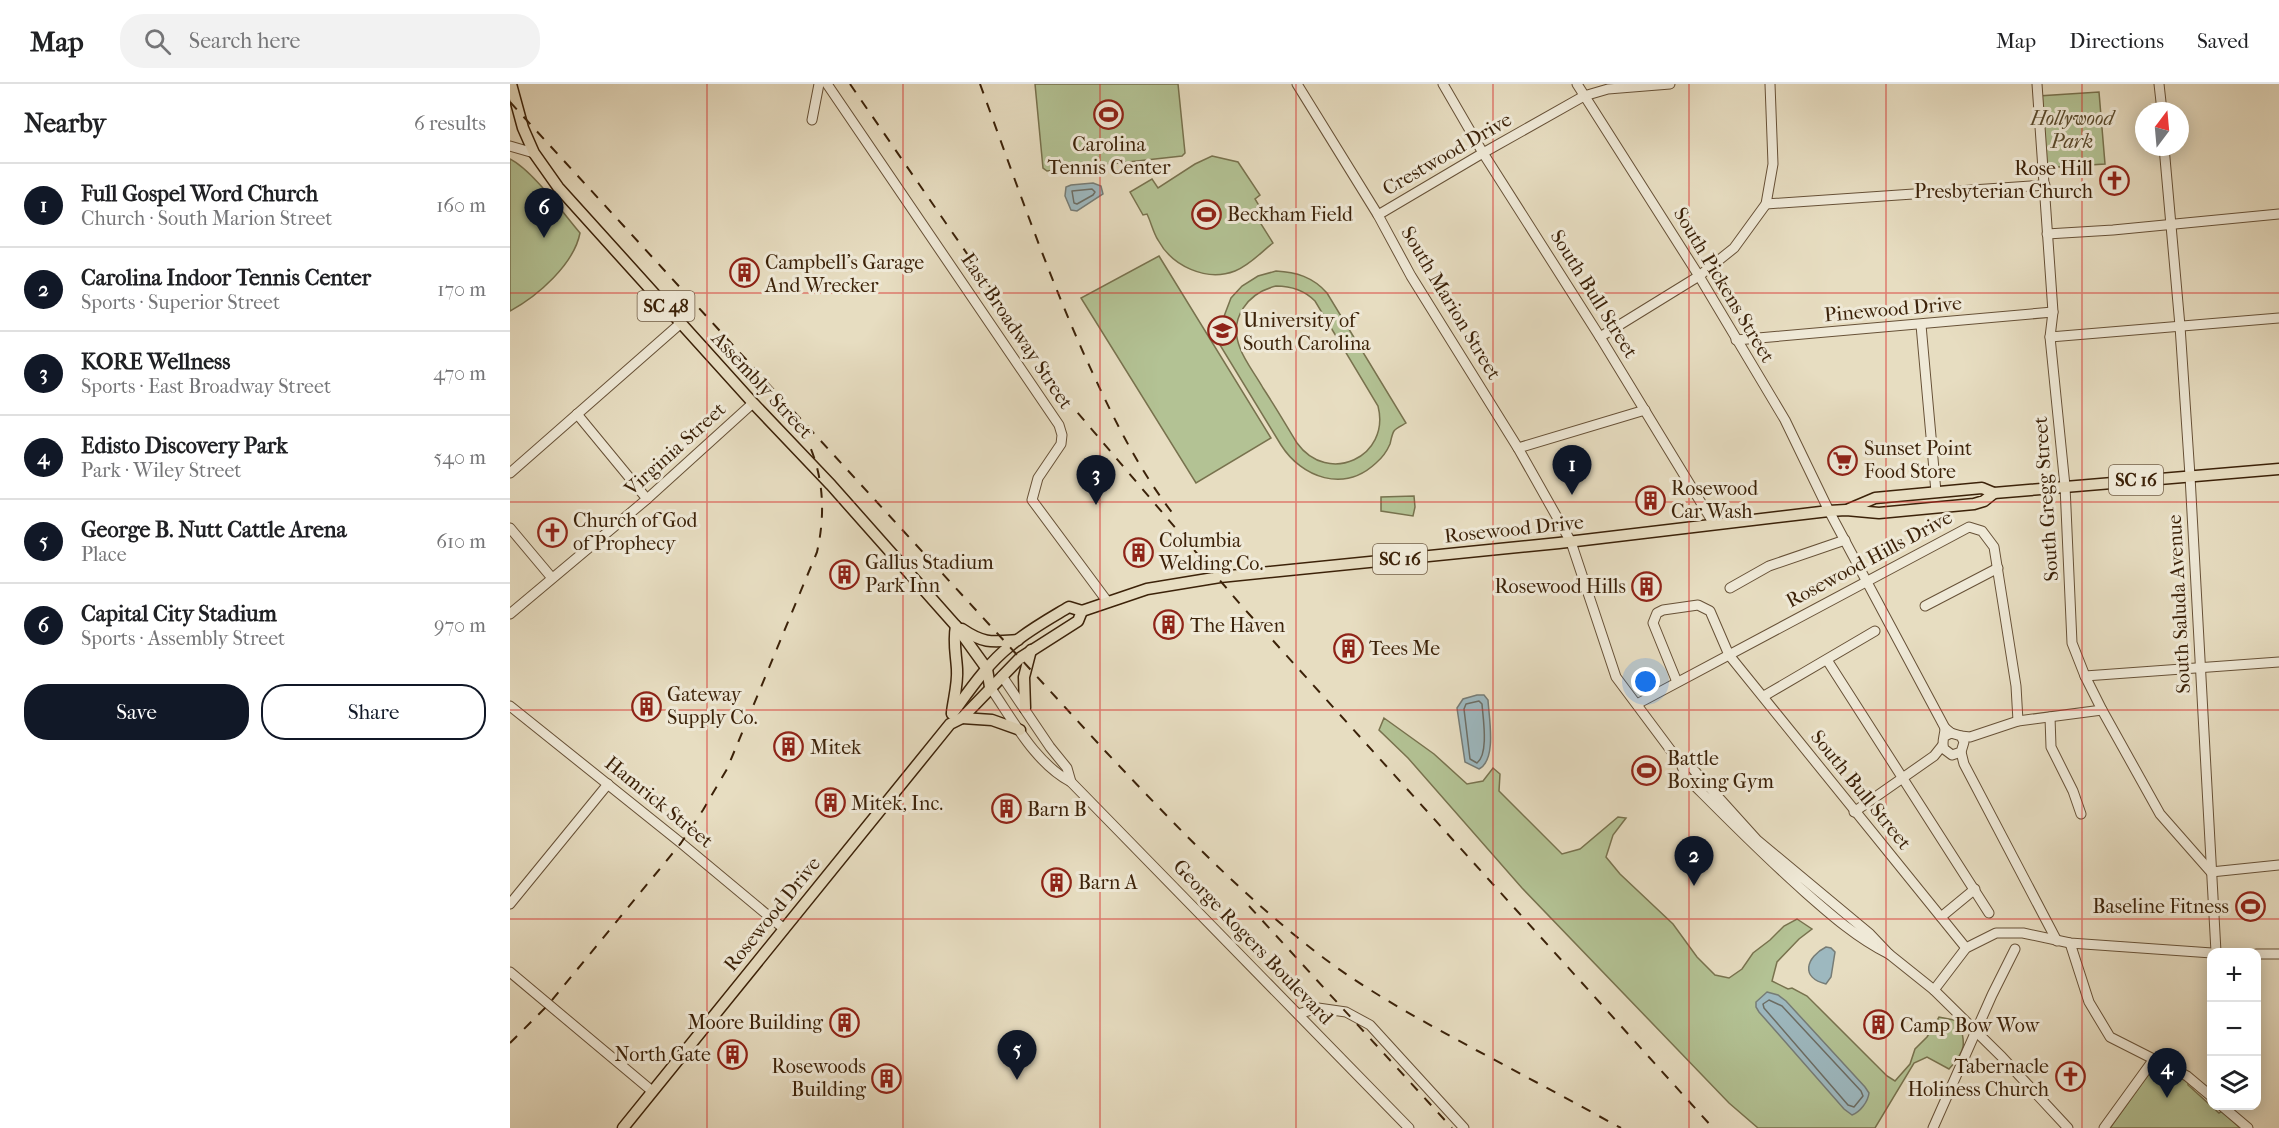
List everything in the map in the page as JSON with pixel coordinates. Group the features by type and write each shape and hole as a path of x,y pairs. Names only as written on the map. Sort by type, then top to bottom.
{"main road":[{"name":"Assembly Street","path":"512,84 523,128 534,153 558,187 753,403 831,485 956,626 987,669 990,687"},
{"name":"Rosewood Drive","path":"1846,510 1875,498 1936,492 1982,488 1994,493 2279,469"},
{"name":"Rosewood Drive","path":"622,1128 955,719 987,669 1009,646 1069,607 1082,611 1147,589 1220,577 1571,542 1846,510 1879,513 1974,504 1984,501 1994,493"},
{"name":"Rosewood Drive","path":"955,719 1020,658 1078,621 1082,611"},
{"path":"1018,640 987,642 956,626 953,640 957,669 955,719 992,720 1020,730"},
{"path":"1025,708 1024,677 1031,650"},
{"path":"987,669 1002,675"}],"street":[{"path":"812,120 819,84"},
{"name":"East Broadway Street","path":"827,84 1059,425 1062,435 1061,444 1038,478 1032,500 1107,601"},
{"name":"South Marion Street","path":"1298,84 1378,215 1411,276 1518,448 1571,542 1616,677 1681,764 1686,777 1752,845 1839,922 1868,944 1889,954 1934,990 1977,1031 2068,1128"},
{"name":"South Bull Street","path":"1443,84 1483,153 1600,337 1714,524"},
{"name":"South Pickens Street","path":"1577,84 1699,276 1785,420 1829,512"},
{"name":"Crestwood Drive","path":"1378,215 1584,96 1608,89 1670,84"},
{"path":"1600,337 1699,276 1734,248 1766,204 1773,164 1770,84"},
{"name":"South Gregg Street","path":"2037,84 2053,312 2050,337 2065,486 2072,643 2102,710 2160,814 2211,872"},
{"path":"2159,84 2161,102"},
{"path":"510,146 534,153"},
{"name":"South Saluda Avenue","path":"2165,156 2180,326 2190,476 2216,948"},
{"path":"1766,204 2045,185"},
{"path":"2047,234 2279,214"},
{"name":"Pinewood Drive","path":"1736,340 2053,312"},
{"path":"2050,337 2279,318"},
{"path":"510,472 681,323"},
{"path":"1921,325 1936,492"},
{"name":"Virginia Street","path":"510,614 647,499 753,403"},
{"path":"1518,448 1645,410"},
{"path":"577,414 647,499"},
{"path":"1829,512 2058,941"},
{"name":"Rosewood Hills Drive","path":"1637,704 1969,527 1982,531 1994,547 2016,686 2018,721"},
{"path":"510,528 552,578"},
{"path":"1730,588 1769,566 1845,540"},
{"path":"1925,606 1998,568"},
{"path":"1677,682 1653,623 1657,613 1662,610 1698,605 1710,611 1729,655"},
{"path":"1764,696 1875,631"},
{"name":"South Bull Street","path":"1729,655 1966,948"},
{"path":"1827,660 1989,913"},
{"path":"2085,676 2279,662"},
{"name":"George Rogers Boulevard","path":"1002,675 1050,747 1067,768 1071,782"},
{"name":"George Rogers Boulevard","path":"990,687 1020,730 1058,776 1071,782 1409,1128"},
{"name":"Hamrick Street","path":"510,706 783,928"},
{"path":"1854,812 1953,744 2018,721 2102,710"},
{"path":"2050,717 2051,747 2073,791 2081,814"},
{"path":"510,904 608,784"},
{"path":"2211,872 2279,865"},
{"path":"1941,917 1975,889"},
{"path":"1934,990 1966,948 1996,933 2022,933 2070,943 2207,953"},
{"path":"2070,943 2089,1002 2110,1037 2187,1076 2207,1094"},
{"path":"1933,1128 2015,949"},
{"path":"2261,954 2279,954"},
{"path":"510,972 652,1091"},
{"path":"1298,1014 1318,1008 1346,1012 1370,1025 1464,1128"},
{"path":"2104,1128 2154,1059"},
{"path":"2227,1110 2248,1128"}],"green space":[{"path":"1035,84 1178,84 1185,153 1182,156 1047,171 1043,168"},
{"name":"Hollywood Park","path":"2099,92 2105,164 2043,168 2038,96"},
{"name":"Beckham Field","path":"1212,156 1238,162 1260,195 1255,199 1267,219 1261,224 1273,243 1245,266 1224,274 1202,273 1181,264 1172,257 1158,240 1147,214 1143,215 1130,192 1152,179 1158,188"},
{"path":"510,159 528,172 580,233 563,267 543,288 510,311"},
{"path":"1159,256 1271,438 1196,483 1081,298"},
{"path":"1276,271 1290,273 1304,276 1322,288 1406,423 1394,431 1390,444 1382,457 1364,472 1351,477 1324,478 1300,466 1281,445 1209,327 1223,319 1231,298 1242,286 1258,276","holes":["1276,286 1302,291 1315,301 1378,406 1380,424 1375,439 1366,451 1354,460 1340,464 1325,463 1310,456 1297,443 1242,353 1237,337 1237,327 1243,308 1257,294"]},
{"path":"1414,496 1413,516 1381,511 1381,497"},
{"path":"1384,718 1434,754 1467,784 1483,781 1493,768 1500,774 1499,791 1562,854 1580,849 1618,817 1626,818 1613,835 1606,857 1620,874 1673,924 1697,957 1715,975 1729,978 1742,969 1753,953 1784,926 1797,919 1812,929 1777,962 1772,981 1807,996 1887,1076 1895,1081 1910,1064 1915,1049 1927,1037 1939,1017 1959,1021 1963,1047 1959,1057 1949,1069 1927,1057 1914,1063 1875,1128 1758,1128 1729,1103 1522,888 1408,758 1379,730"},
{"path":"2159,1067 2175,1073 2188,1082 2188,1085 2207,1102 2207,1110 2216,1110 2219,1113 2222,1111 2240,1128 2110,1128 2149,1073"}],"water":[{"path":"1093,183 1101,186 1103,194 1077,211 1071,210 1065,196 1066,187"},
{"path":"1484,695 1488,700 1491,738 1488,757 1479,769 1465,762 1457,708 1463,699"},
{"path":"1826,947 1835,952 1831,977 1826,984 1812,977 1809,967 1814,956"},
{"path":"1767,992 1778,995 1786,1001 1865,1087 1869,1093 1858,1112 1852,1115 1844,1109 1759,1012 1756,1002"}],"railway":[{"path":"850,84 1072,406 1240,604 1713,1128"},
{"path":"980,84 1042,252 1083,352 1135,456 1174,515"},
{"path":"510,102 1107,753 1238,886 1325,959 1361,984 1437,1029 1621,1128"},
{"path":"510,1043 548,1005 681,843 727,769 817,552 822,519 821,486 813,454 798,424"},
{"path":"1249,906 1452,1128"}],"place":[{"name":"Carolina Tennis Center","path":"1109,114"},
{"name":"Rose Hill Presbyterian Church","path":"2114,180"},
{"name":"Beckham Field","path":"1206,214"},
{"name":"Capital City Stadium","path":"544,238"},
{"name":"Campbell's Garage And Wrecker","path":"744,273"},
{"name":"University of South Carolina","path":"1222,331"},
{"name":"Sunset Point Food Store","path":"1843,460"},
{"name":"Full Gospel Word Church","path":"1572,495"},
{"name":"Rosewood Car Wash","path":"1650,500"},
{"name":"KORE Wellness","path":"1096,505"},
{"name":"Church of God of Prophecy","path":"552,532"},
{"name":"Columbia Welding Co.","path":"1138,552"},
{"name":"Gallus Stadium Park Inn","path":"844,574"},
{"name":"Rosewood Hills","path":"1647,586"},
{"name":"The Haven","path":"1169,625"},
{"name":"Tees Me","path":"1348,648"},
{"name":"Gateway Supply Co.","path":"646,706"},
{"name":"Mitek","path":"789,747"},
{"name":"Battle Boxing Gym","path":"1646,770"},
{"name":"Mitek, Inc.","path":"830,803"},
{"name":"Barn B","path":"1006,809"},
{"name":"Barn A","path":"1057,882"},
{"name":"Carolina Indoor Tennis Center","path":"1694,886"},
{"name":"Baseline Fitness","path":"2250,906"},
{"name":"Moore Building","path":"844,1022"},
{"name":"Camp Bow Wow","path":"1879,1025"},
{"name":"North Gate","path":"732,1054"},
{"name":"Tabernacle Holiness Church","path":"2070,1077"},
{"name":"Rosewoods Building","path":"887,1078"},
{"name":"George B. Nutt Cattle Arena","path":"1017,1080"},
{"name":"Edisto Discovery Park","path":"2167,1098"}]}
